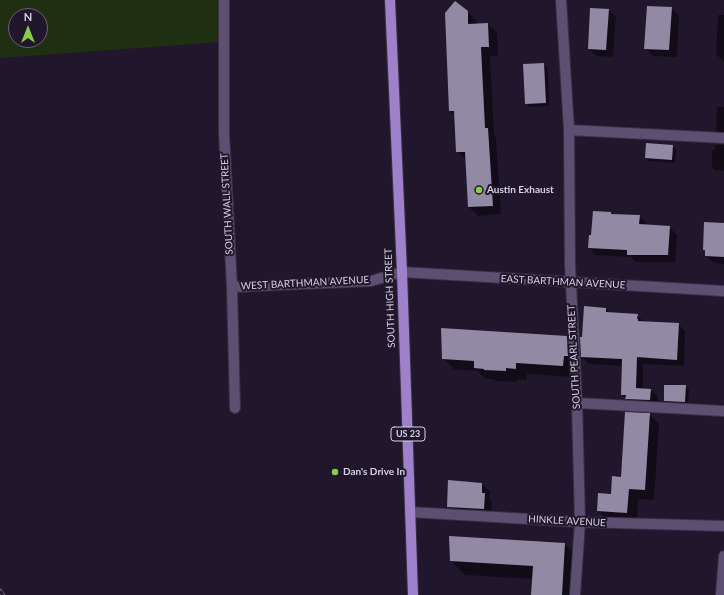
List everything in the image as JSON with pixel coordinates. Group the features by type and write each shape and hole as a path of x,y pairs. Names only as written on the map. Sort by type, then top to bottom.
{"main road":[{"name":"SOUTH HIGH STREET","path":"390,0 402,272 413,595"}],"street":[{"name":"SOUTH WALL STREET","path":"224,0 224,132 232,287 235,408"},
{"name":"SOUTH PEARL STREET","path":"561,0 569,130 571,282 577,403 580,522 575,595"},
{"path":"569,130 724,138"},
{"name":"WEST BARTHMAN AVENUE","path":"232,287 371,281 402,272"},
{"name":"EAST BARTHMAN AVENUE","path":"402,272 724,291"},
{"path":"577,403 724,412"},
{"name":"HINKLE AVENUE","path":"410,512 580,522 724,526"},
{"path":"721,595 724,556"}],"green space":[{"path":"0,0 220,0 221,42 0,58"}],"building":[{"path":"455,1 468,11 468,24 488,23 489,47 481,47 485,128 488,128 493,206 468,207 465,152 456,152 454,111 449,111 445,13"},
{"path":"647,6 672,7 669,50 644,49"},
{"path":"590,8 609,9 606,50 588,49"},
{"path":"544,63 546,103 525,104 523,64"},
{"path":"646,143 673,145 672,160 645,158"},
{"path":"593,211 611,212 611,214 640,215 639,224 670,226 668,255 627,255 627,250 588,248 589,235 591,235"},
{"path":"704,222 724,223 724,257 705,256 705,250 703,250"},
{"path":"584,306 606,308 606,312 638,314 638,321 679,323 677,360 637,357 636,388 651,389 650,400 625,399 626,395 621,395 622,359 581,357 580,337 582,337"},
{"path":"441,328 567,336 568,356 564,356 563,366 516,363 516,369 506,368 506,371 474,368 474,361 442,359"},
{"path":"664,385 686,385 685,402 664,401"},
{"path":"625,412 650,413 645,490 629,489 627,513 597,511 598,493 611,494 612,476 621,477"},
{"path":"448,480 482,483 482,493 485,493 484,509 447,507"},
{"path":"449,536 565,543 562,595 531,595 533,566 450,561"}],"railway":[{"path":"0,591 3,595"}],"place":[{"name":"Austin Exhaust","path":"479,190"},
{"name":"Dan's Drive In","path":"335,472"}]}
